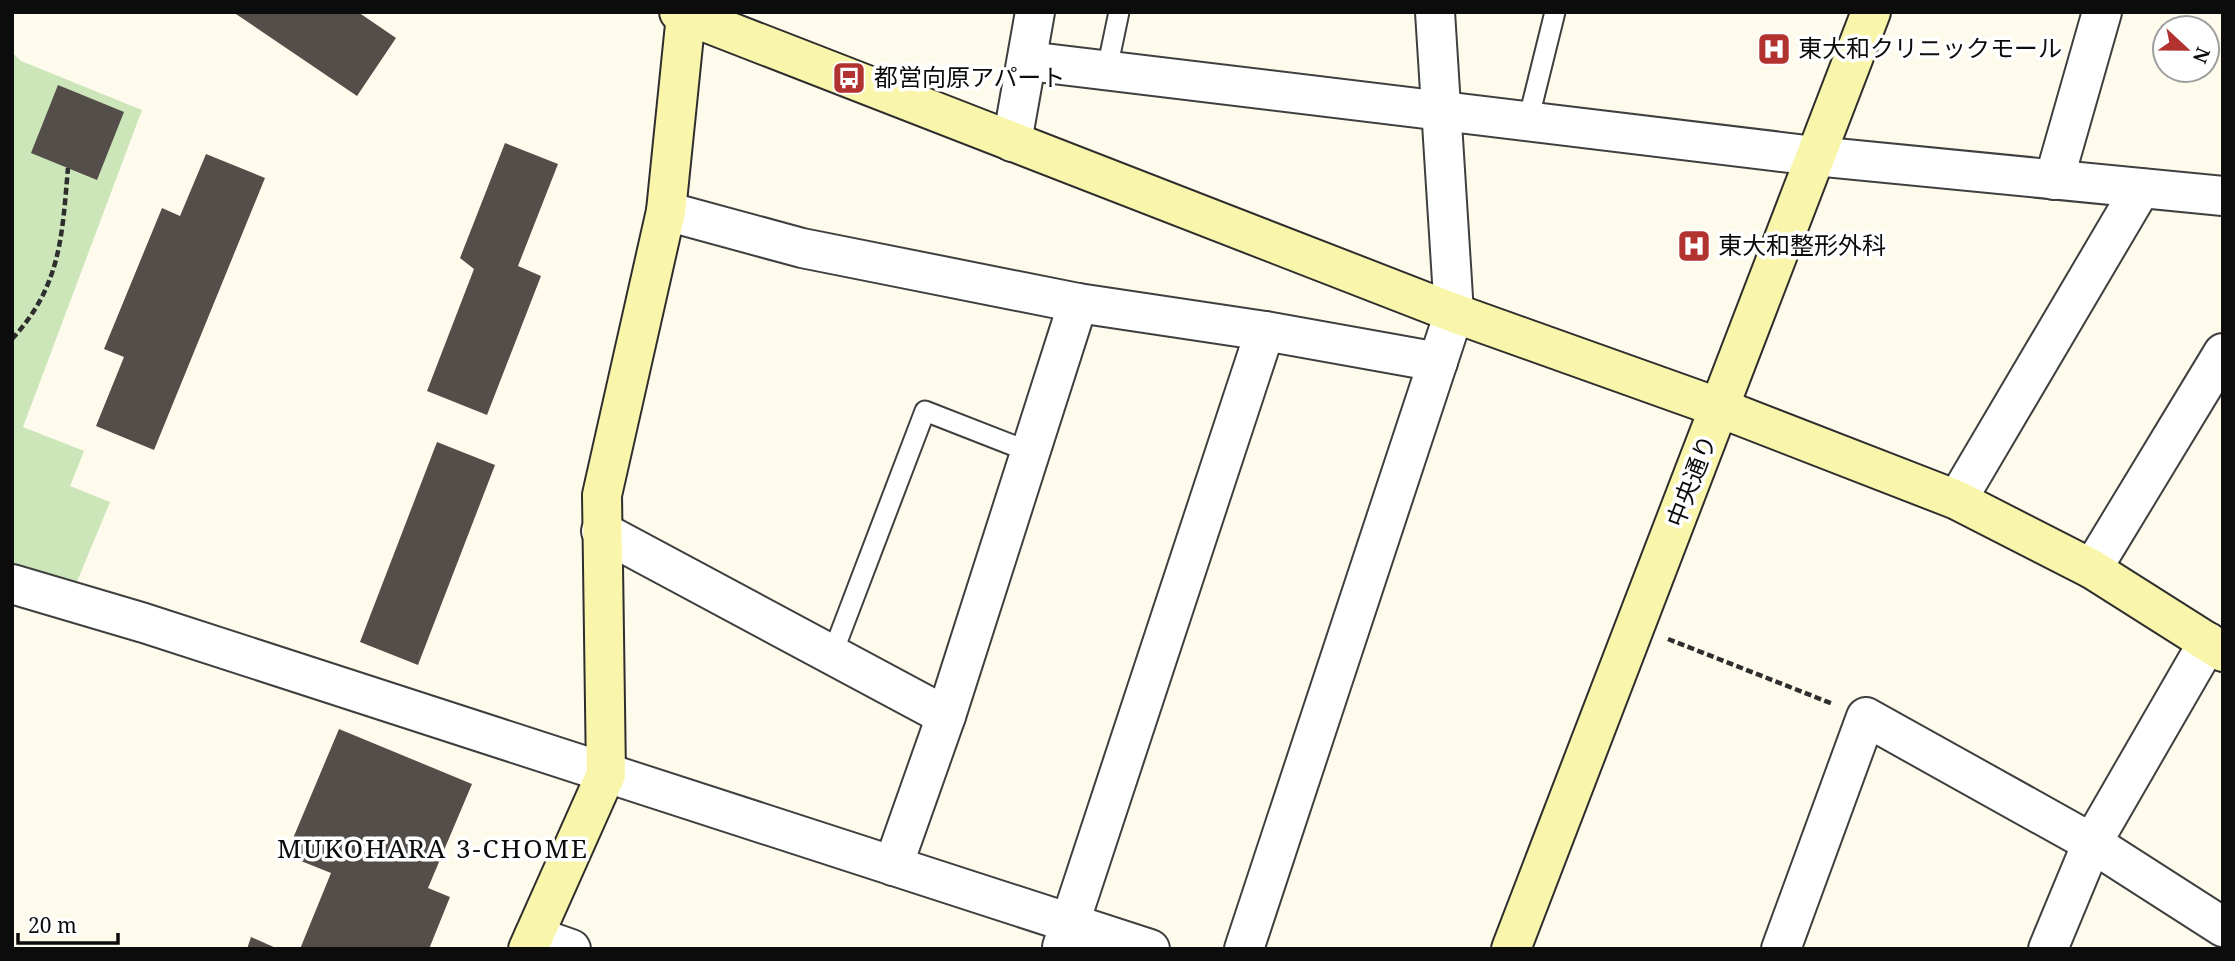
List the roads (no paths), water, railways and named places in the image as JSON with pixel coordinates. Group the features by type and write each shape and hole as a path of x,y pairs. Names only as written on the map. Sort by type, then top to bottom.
{"street":[{"path":"1012,142 1035,12"},
{"path":"1244,949 1454,313 1435,12"},
{"name":"中央通り","path":"1511,949 1871,12"},
{"path":"2054,180 2102,12"},
{"path":"571,949 531,942 606,774 602,495 666,211 683,14 1454,313 1720,408 1957,500 2092,569 2216,647 2092,844 2048,949"},
{"path":"1028,61 1815,156 2223,196"},
{"path":"1957,500 2141,188"},
{"path":"666,211 802,248 1078,303 1265,331 1438,362"},
{"path":"894,866 946,716 1078,303"},
{"path":"1066,937 1265,331"},
{"path":"2092,569 2223,353"},
{"path":"601,531 946,716"},
{"path":"12,584 144,623 894,866 1066,937 1150,949"},
{"path":"1781,949 1866,717 2092,844 2223,926"}],"lane":[{"path":"1107,69 1119,12"},
{"path":"1528,121 1555,12"},
{"path":"832,655 925,411 1030,452"}],"place":[{"name":"東大和クリニックモール","path":"1774,49"},
{"name":"都営向原アパート","path":"849,78"},
{"name":"東大和整形外科","path":"1694,246"}],"district":[{"name":"MUKOHARA 3-CHOME","path":"433,849"}]}
